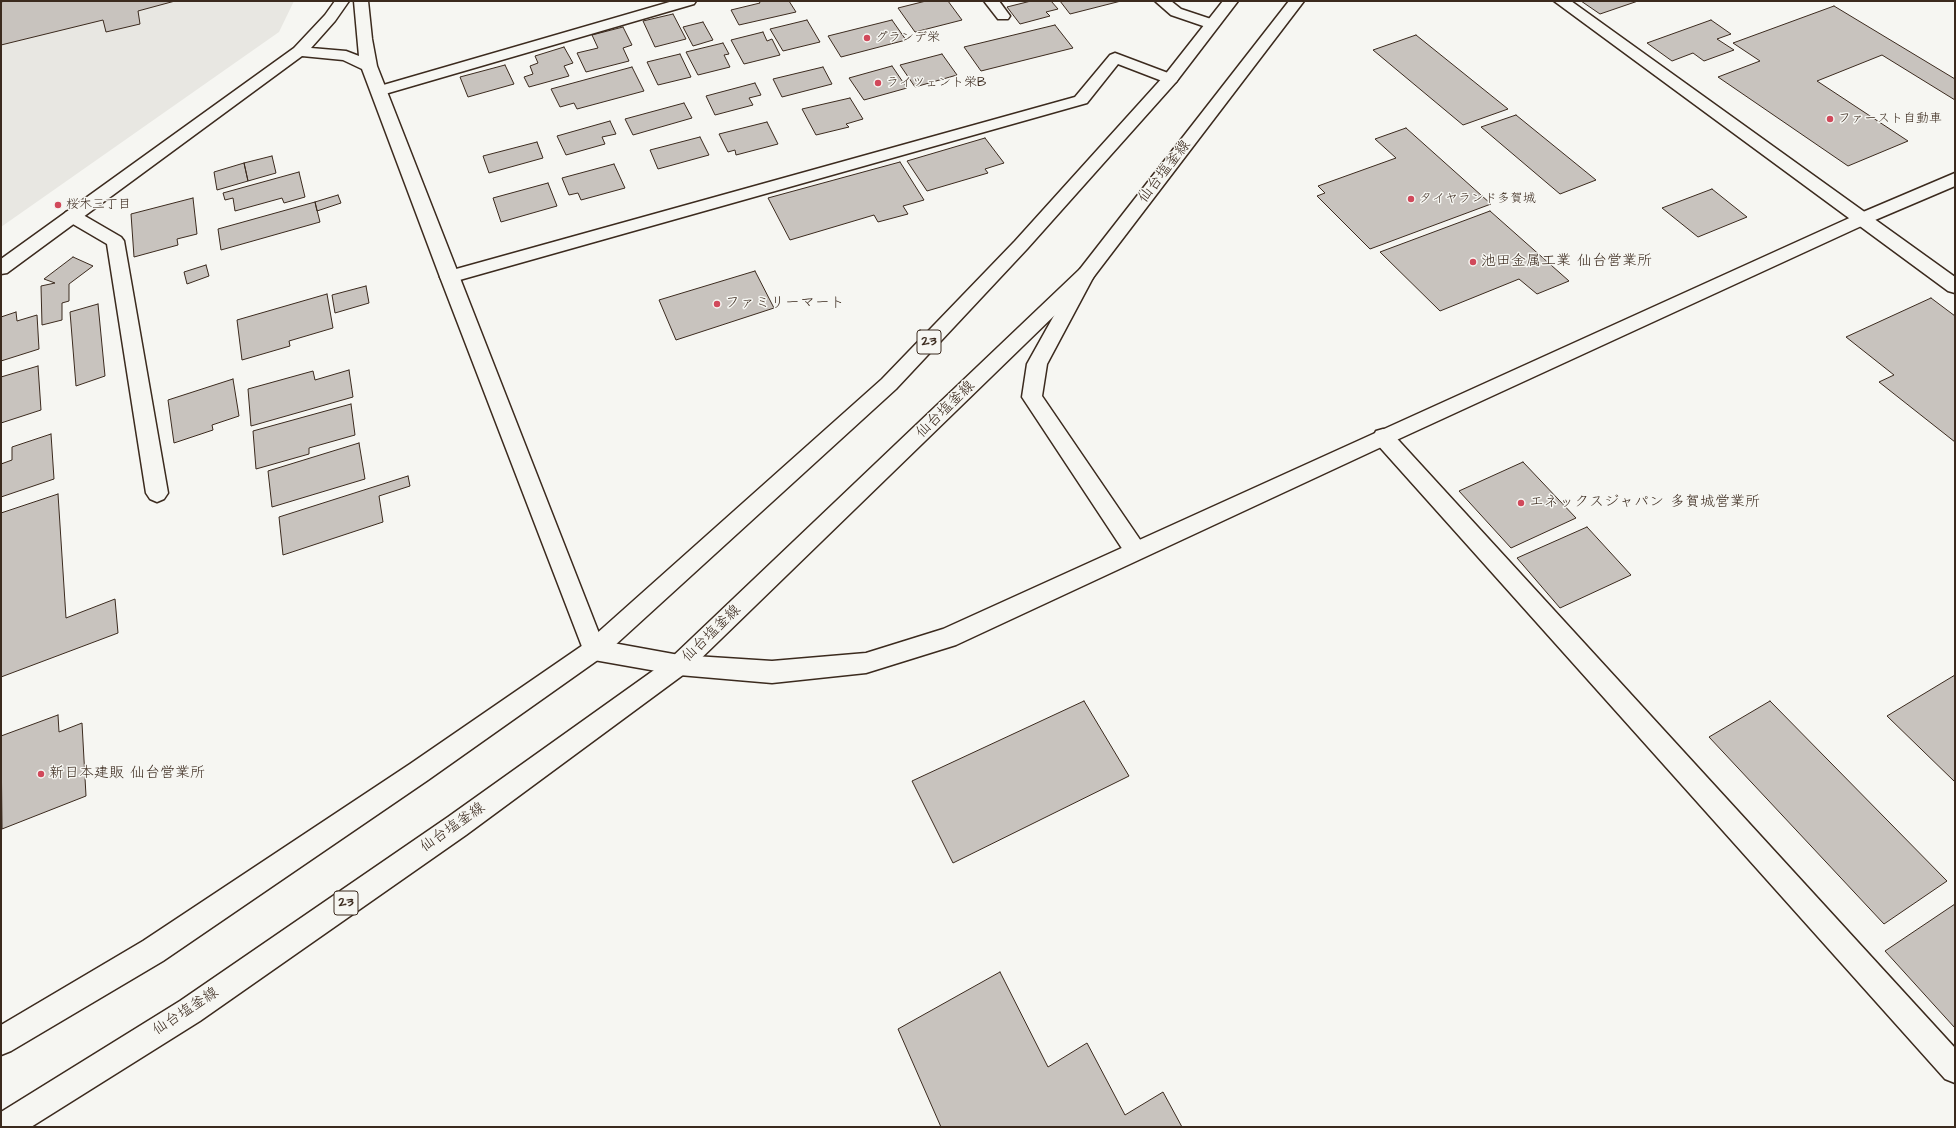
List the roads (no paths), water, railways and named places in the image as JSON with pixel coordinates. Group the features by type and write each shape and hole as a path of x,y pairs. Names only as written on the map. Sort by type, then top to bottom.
{"street":[{"path":"1,268 299,51 330,18 342,1"},
{"path":"361,1 368,66 379,91 449,277 594,650 679,665 772,672 866,663 948,638 1135,550 1862,219 1955,179"},
{"path":"379,91 689,1"},
{"path":"991,1 1003,16"},
{"path":"1162,1 1176,12 1212,24"},
{"name":"23","path":"1,1041 153,951 412,776 594,650 889,384 1021,245 1170,79 1231,1"},
{"name":"仙台塩釜線","path":"4,1127 190,1011 457,826 679,665 1086,274 1297,1"},
{"path":"1561,1 1955,286"},
{"path":"299,51 346,56 368,66"},
{"path":"449,277 1081,100 1115,58 1170,79"},
{"path":"72,216 115,241 157,493"},
{"path":"1086,274 1037,364 1032,397 1135,550"},
{"path":"1383,437 1955,1069"}],"place":[{"name":"グランデ栄","path":"867,38"},
{"name":"ライツェント栄B","path":"878,83"},
{"name":"ファースト自動車","path":"1830,119"},
{"name":"タイヤランド多賀城","path":"1411,199"},
{"name":"桜木三丁目","path":"58,205"},
{"name":"池田金属工業 仙台営業所","path":"1473,262"},
{"name":"ファミリーマート","path":"717,304"},
{"name":"エネックスジャパン 多賀城営業所","path":"1521,503"},
{"name":"新日本建販 仙台営業所","path":"41,774"}]}
